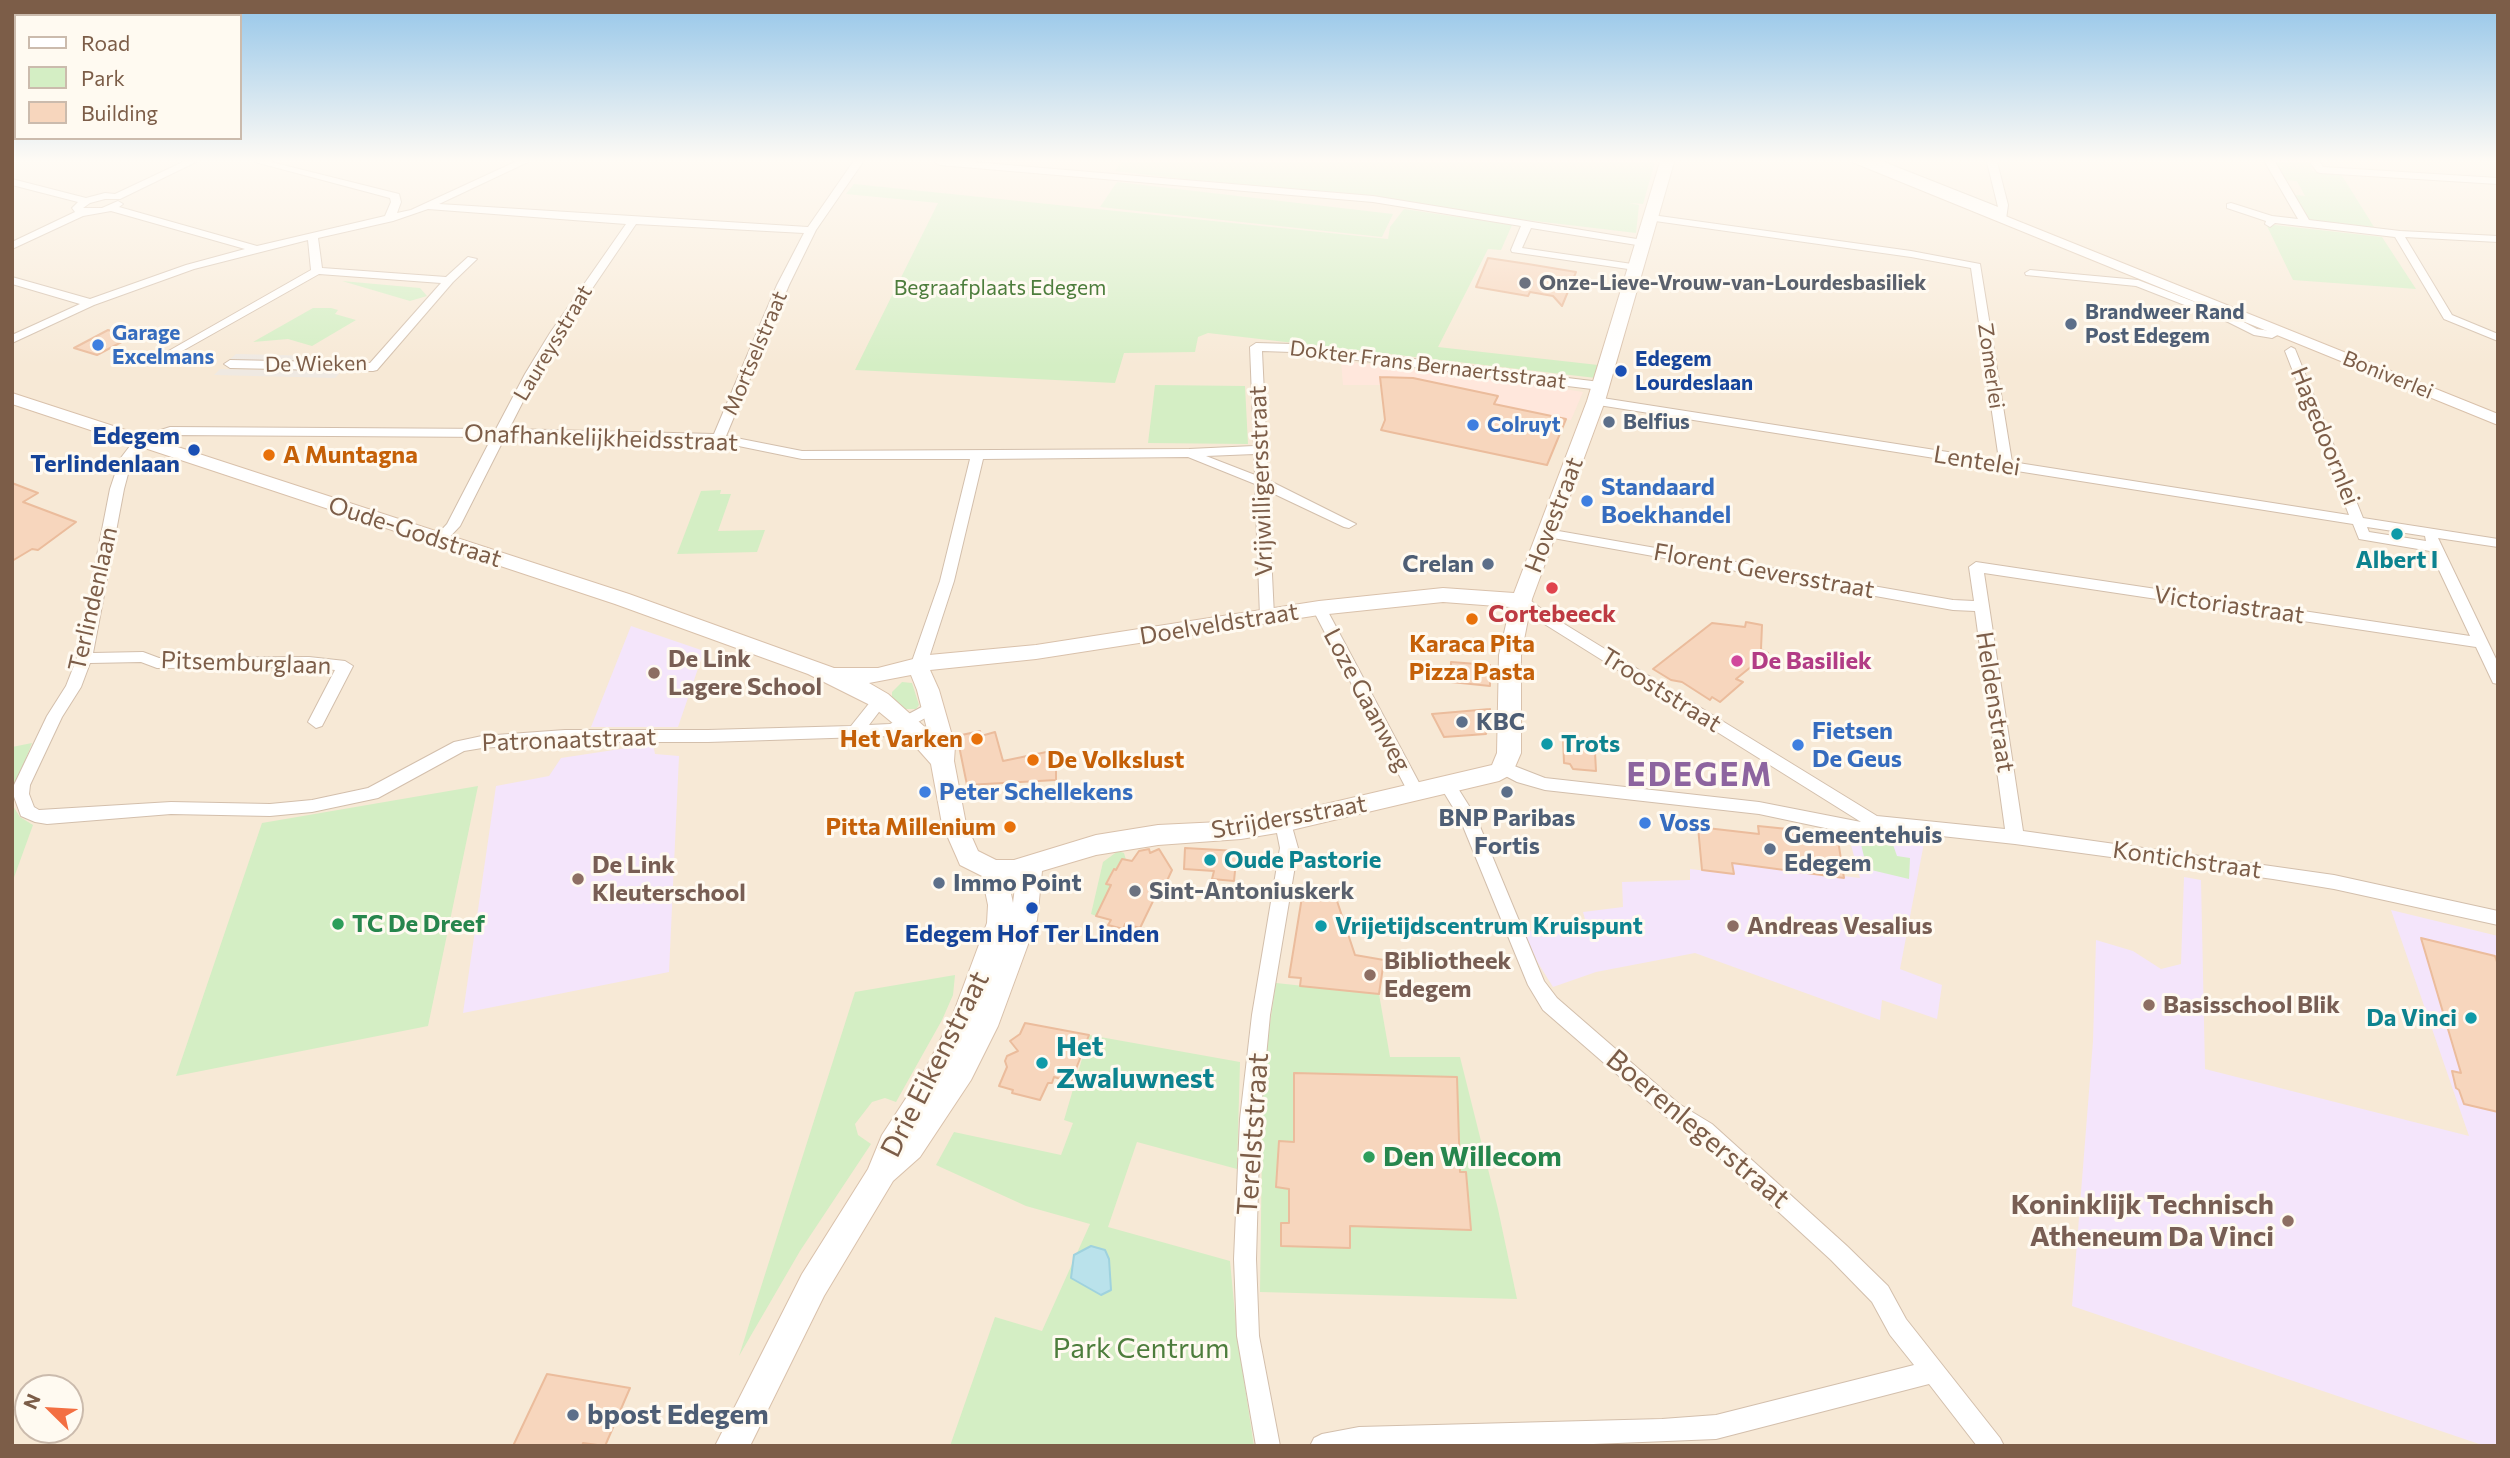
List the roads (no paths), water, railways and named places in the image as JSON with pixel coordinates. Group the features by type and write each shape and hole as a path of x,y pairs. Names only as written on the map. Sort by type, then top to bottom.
{"street":[{"path":"12,246 45,230"},
{"path":"189,230 256,249"},
{"path":"12,340 90,303 190,267 256,249 344,230"},
{"name":"Laureysstraat","path":"438,541 453,526 500,433 556,333 626,230"},
{"name":"Mortselstraat","path":"719,438 783,285 811,230"},
{"path":"1524,230 1516,250 1634,267"},
{"path":"1564,230 1643,243"},
{"name":"Hovestraat","path":"1504,768 1509,753 1510,655 1522,599 1598,394 1647,230"},
{"name":"Zomerlei","path":"1738,230 1911,254 1976,266 2006,465"},
{"name":"Boniverlei","path":"2033,230 2140,279 2279,331 2498,420"},
{"path":"2369,230 2498,239"},
{"path":"2400,234 2400,240 2448,317 2498,338"},
{"path":"313,238 317,271"},
{"name":"De Wieken","path":"230,364 373,367 449,280 472,259"},
{"path":"164,357 317,271 449,280"},
{"path":"2030,273 2140,279"},
{"path":"12,280 90,303"},
{"path":"12,345 32,332"},
{"name":"Dokter Frans Bernaertsstraat","path":"1256,347 1305,350 1598,394"},
{"name":"Vrijwilligersstraat","path":"1256,347 1258,450 1267,616"},
{"name":"Hagedoornlei","path":"2291,351 2359,522"},
{"name":"Lentelei","path":"1598,394 2006,465 2498,543"},
{"name":"Oude-Godstraat","path":"12,398 438,541 622,599 816,669 880,700"},
{"name":"Onafhankelijkheidsstraat","path":"140,441 170,431 500,433 719,438 803,455 1189,453 1258,450"},
{"name":"Terlindenlaan","path":"47,818 27,811 22,804 22,785 84,658 117,489 126,459 140,441"},
{"path":"978,453 947,581 918,667 928,691 943,746 942,761 954,824 969,858 999,863"},
{"name":"Onafhankelijkheidsstraat","path":"1189,453 1261,482 1349,524"},
{"name":"Lentelei","path":"2359,522 2364,536 2436,547"},
{"path":"2429,532 2498,679"},
{"name":"Florent Geversstraat","path":"1547,533 1953,605 1980,606"},
{"name":"Heldenstraat","path":"1976,568 2015,837"},
{"name":"Victoriastraat","path":"1976,568 2481,643"},
{"name":"Doelveldstraat","path":"918,667 1036,652 1319,608 1443,595 1503,601 1522,599"},
{"name":"Trooststraat","path":"1522,599 1543,617 1874,822"},
{"name":"Loze Gaanweg","path":"1319,608 1416,792"},
{"name":"Pitsemburglaan","path":"84,658 143,657 157,663 309,662 345,666 316,722"},
{"path":"855,732 880,700 883,688 892,677 918,667"},
{"name":"Oude-Godstraat","path":"816,669 878,676 918,667"},
{"path":"880,700 908,723 942,761"},
{"path":"855,732 893,730 931,708"},
{"name":"Patronaatstraat","path":"47,818 171,808 270,810 345,801 372,794 460,746 493,741 565,736 855,732"},
{"path":"1504,768 1523,778 1545,784 1759,808 1863,829 1874,822"},
{"name":"Strijdersstraat","path":"999,863 1014,870 1096,845 1158,835 1241,830 1283,823 1489,776 1504,768"},
{"name":"Boerenlegerstraat","path":"1448,786 1468,817 1537,985 1550,1004 1672,1110 1705,1131 1805,1219 1880,1294 1898,1326 1992,1446"},
{"name":"Kontichstraat","path":"1874,822 2015,837 2334,882 2498,918"},
{"name":"Terelststraat","path":"1268,1446 1248,1336 1245,1259 1250,1119 1256,1062 1289,848 1283,823"},
{"name":"Drie Eikenstraat","path":"732,1446 813,1285 880,1177 910,1147 961,1071 984,1026 1000,957 999,863"},
{"name":"Drie Eikenstraat","path":"1000,957 1024,920 1030,864"},
{"path":"1322,1446 1359,1439 1664,1438 1933,1372"}],"water":[{"path":"1091,1246 1105,1250 1109,1259 1111,1290 1101,1295 1071,1278 1074,1255"}],"place":[{"name":"Onze-Lieve-Vrouw-van-Lourdesbasiliek","path":"1525,283"},
{"name":"Brandweer Rand Post Edegem","path":"2071,324"},
{"name":"Garage Excelmans","path":"98,345"},
{"name":"Edegem Lourdeslaan","path":"1621,371"},
{"name":"Belfius","path":"1609,422"},
{"name":"Colruyt","path":"1473,425"},
{"name":"Edegem Terlindenlaan","path":"194,450"},
{"name":"A Muntagna","path":"269,455"},
{"name":"Standaard Boekhandel","path":"1587,501"},
{"name":"Albert I","path":"2397,534"},
{"name":"Crelan","path":"1488,564"},
{"name":"Cortebeeck","path":"1552,588"},
{"name":"Karaca Pita Pizza Pasta","path":"1472,619"},
{"name":"De Basiliek","path":"1737,661"},
{"name":"De Link Lagere School","path":"654,673"},
{"name":"KBC","path":"1462,722"},
{"name":"Het Varken","path":"977,739"},
{"name":"Trots","path":"1547,744"},
{"name":"Fietsen De Geus","path":"1798,745"},
{"name":"De Volkslust","path":"1033,760"},
{"name":"Peter Schellekens","path":"925,792"},
{"name":"BNP Paribas Fortis","path":"1507,792"},
{"name":"Voss","path":"1645,823"},
{"name":"Pitta Millenium","path":"1010,827"},
{"name":"Gemeentehuis Edegem","path":"1770,849"},
{"name":"Oude Pastorie","path":"1210,860"},
{"name":"De Link Kleuterschool","path":"578,879"},
{"name":"Immo Point","path":"939,883"},
{"name":"Sint-Antoniuskerk","path":"1135,891"},
{"name":"Edegem Hof Ter Linden","path":"1032,908"},
{"name":"TC De Dreef","path":"338,924"},
{"name":"Vrijetijdscentrum Kruispunt","path":"1321,926"},
{"name":"Andreas Vesalius","path":"1733,926"},
{"name":"Bibliotheek Edegem","path":"1370,975"},
{"name":"Basisschool Blik","path":"2149,1005"},
{"name":"Da Vinci","path":"2471,1018"},
{"name":"Het Zwaluwnest","path":"1042,1063"},
{"name":"Den Willecom","path":"1369,1157"},
{"name":"Koninklijk Technisch Atheneum Da Vinci","path":"2288,1221"},
{"name":"bpost Edegem","path":"573,1415"}],"district":[{"name":"EDEGEM","path":"1700,775"}],"park label":[{"name":"Begraafplaats Edegem","path":"1000,288"},
{"name":"Park Centrum","path":"1141,1349"}]}
